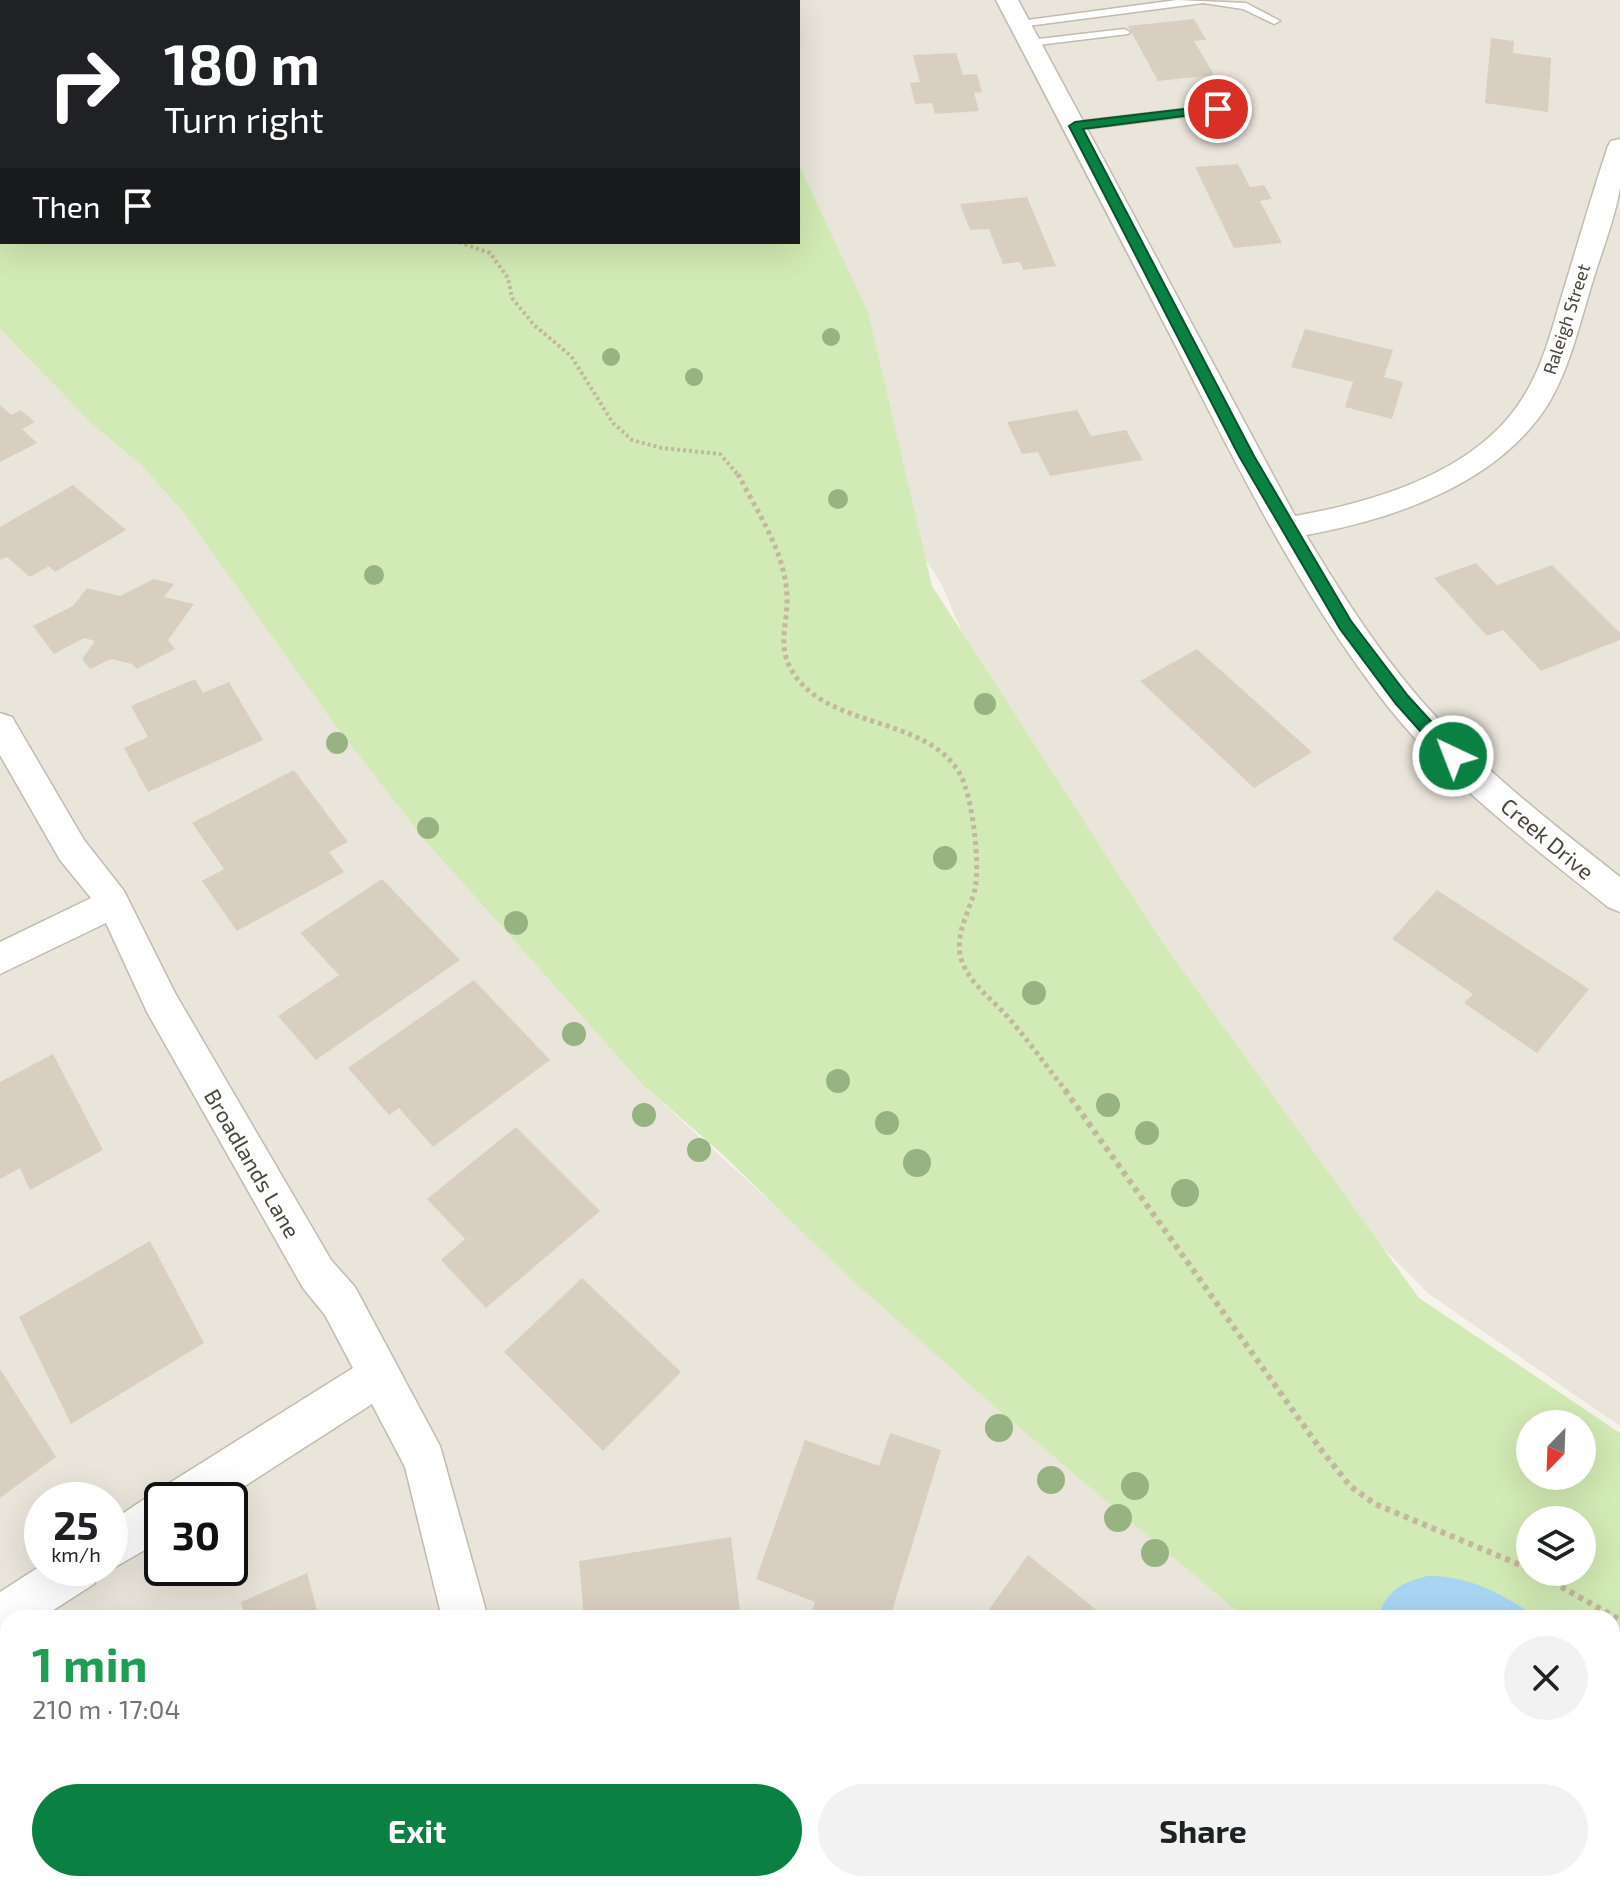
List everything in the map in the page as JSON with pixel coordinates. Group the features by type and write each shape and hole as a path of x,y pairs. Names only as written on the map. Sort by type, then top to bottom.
{"street":[{"name":"Creek Drive","path":"1019,22 1246,456 1345,625 1402,700 1464,766 1620,897"},
{"name":"Raleigh Street","path":"1288,528 1335,522 1384,504 1445,477 1489,452 1510,434 1527,413 1552,370 1620,146"},
{"name":"Broadlands Lane","path":"0,726 72,850 90,866 112,904 142,958 168,1015 317,1274 340,1301 425,1461 463,1610"},
{"path":"0,959 112,904"},
{"path":"212,1482 379,1375"},
{"path":"12,1610 50,1586"}],"lane":[{"path":"1019,22 1203,0 1246,6 1274,21"},
{"path":"1019,22 1124,32"},
{"path":"1075,126 1218,109"}],"path":[{"path":"465,244 490,253 508,278 512,298 534,325 571,356 613,423 632,440 662,448 720,454 735,469 778,553 787,597 782,635 790,668 813,695 854,715 934,745 961,776 978,847 975,888 959,936 960,956 974,983 1007,1016 1095,1129 1319,1447 1355,1489 1401,1516 1516,1562"},
{"path":"1559,1586 1602,1610"}],"shaded area":[{"path":"800,0 1620,0 1620,1426 1429,1294 1263,1128 1020,770 942,585 901,521 800,192"},
{"path":"0,329 91,423 141,465 184,513 335,725 427,843 644,1086 1004,1415 1236,1610 0,1610"}],"green space":[{"path":"800,167 868,312 932,586 1162,942 1419,1298 1586,1410 1516,1410 1516,1490 1596,1490 1596,1417 1620,1433 1620,1610 1236,1610 1004,1415 851,1279 721,1153 644,1086 427,843 335,725 184,513 141,465 91,423 0,329 0,244 800,244"}],"water":[{"path":"1427,1576 1457,1579 1486,1588 1525,1610 1381,1610 1395,1590"}],"building":[{"path":"1194,19 1206,40 1194,41 1214,75 1158,81 1128,26"},
{"path":"1491,38 1514,41 1513,53 1551,58 1548,112 1485,103"},
{"path":"956,53 963,75 977,74 982,92 974,93 979,111 935,114 932,103 915,104 910,83 920,82 913,55"},
{"path":"1238,164 1250,187 1264,185 1272,199 1260,201 1282,243 1234,248 1195,167"},
{"path":"1027,197 1056,266 1023,270 1020,262 1003,264 989,229 970,230 960,204"},
{"path":"1305,329 1393,350 1384,377 1403,382 1392,419 1345,407 1353,382 1291,367"},
{"path":"0,405 11,415 21,410 35,422 22,429 37,443 0,462"},
{"path":"1077,410 1091,436 1126,430 1143,460 1050,476 1038,452 1022,454 1007,422"},
{"path":"73,485 126,530 55,572 49,566 30,577 7,557 0,560 0,527"},
{"path":"1476,563 1497,585 1552,565 1620,633 1620,640 1541,671 1503,630 1487,636 1434,578"},
{"path":"154,579 174,584 164,597 194,604 168,640 175,649 137,669 132,664 111,659 90,669 82,659 95,641 84,638 54,654 33,626 73,606 87,588 120,596"},
{"path":"1197,649 1312,752 1254,788 1140,681"},
{"path":"195,679 203,693 229,682 263,740 148,792 124,748 148,737 131,706"},
{"path":"294,770 348,842 329,852 344,872 237,931 202,881 224,869 192,823"},
{"path":"382,879 460,960 316,1060 278,1016 339,975 300,933"},
{"path":"1437,890 1589,989 1537,1053 1464,1003 1473,994 1392,939"},
{"path":"474,980 550,1060 433,1147 399,1108 389,1115 348,1068"},
{"path":"53,1054 103,1150 30,1190 20,1168 0,1179 0,1082"},
{"path":"516,1127 600,1211 486,1308 441,1260 465,1239 427,1199"},
{"path":"150,1241 204,1343 71,1424 19,1317"},
{"path":"582,1278 681,1372 603,1451 504,1352"},
{"path":"0,1369 56,1457 0,1498"},
{"path":"890,1433 941,1450 892,1610 812,1610 815,1602 756,1579 805,1440 879,1466"},
{"path":"731,1537 740,1610 583,1610 579,1561"},
{"path":"1028,1555 1097,1610 989,1610"},
{"path":"307,1573 317,1610 243,1610 241,1602"}],"route":[{"path":"1218,109 1075,126 1246,456 1345,625 1402,700 1453,756"}]}
